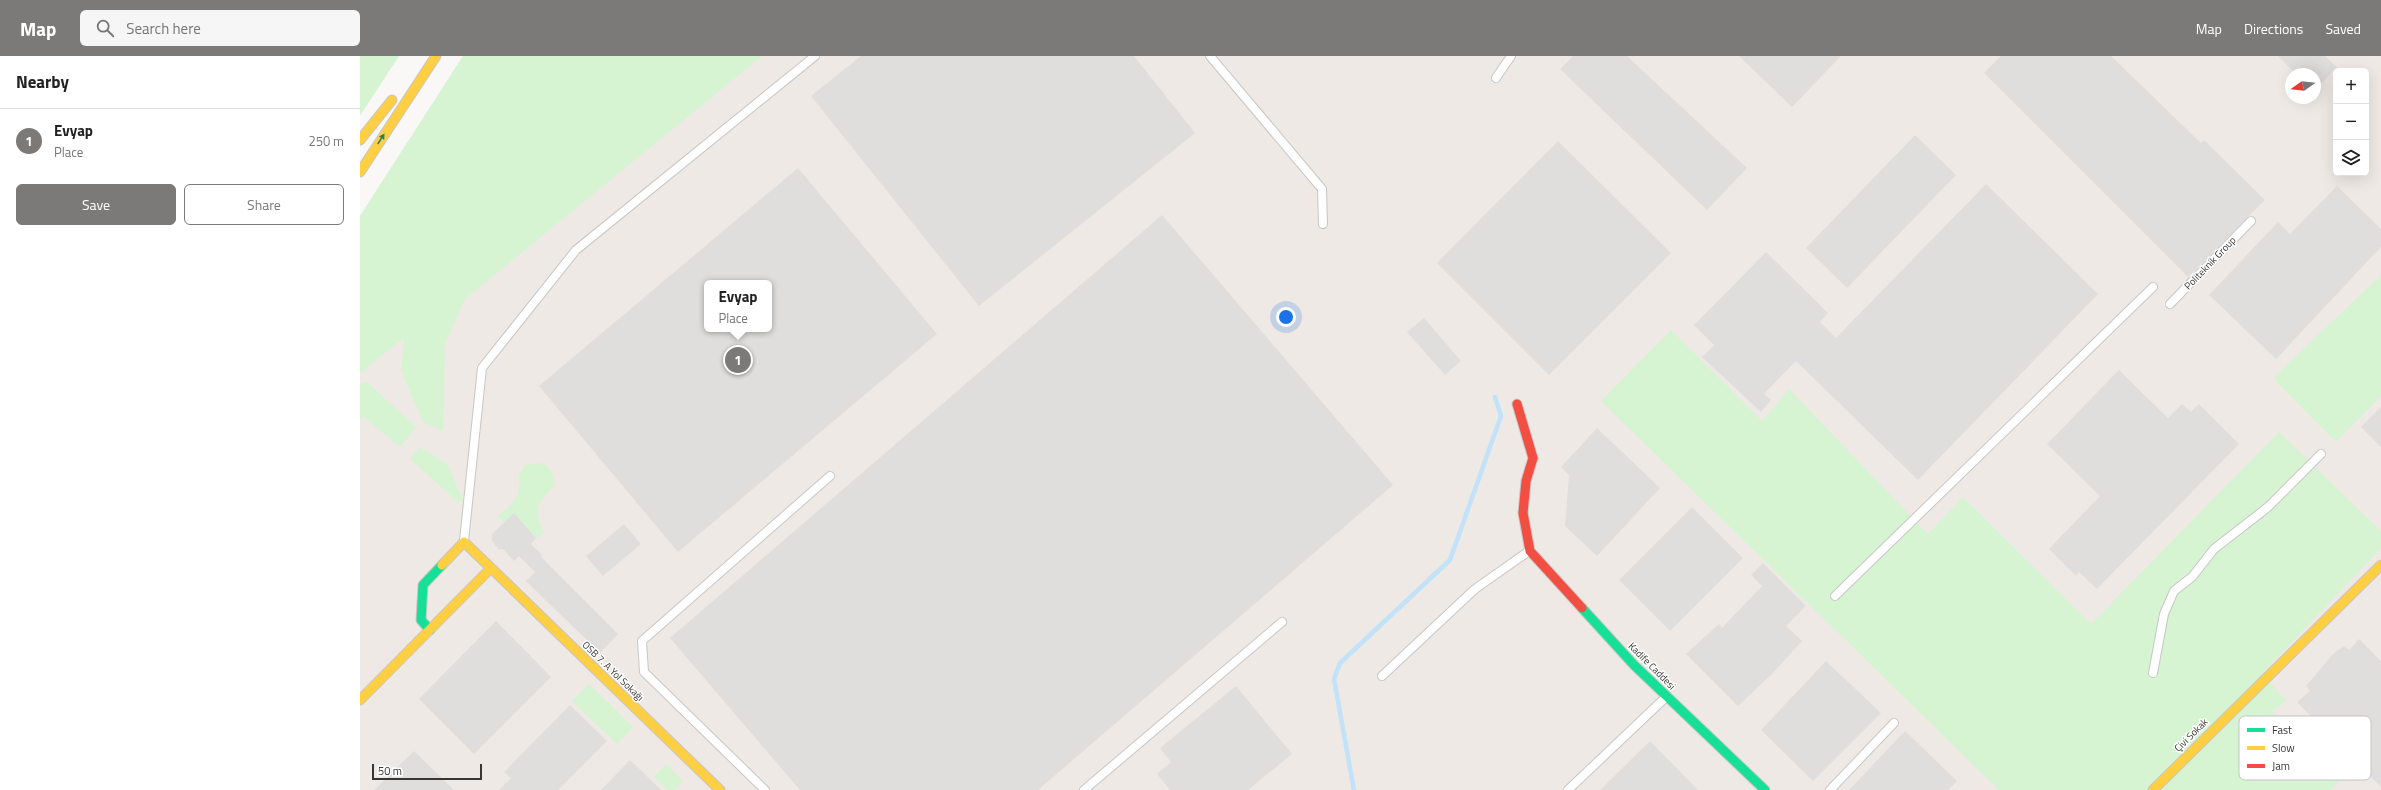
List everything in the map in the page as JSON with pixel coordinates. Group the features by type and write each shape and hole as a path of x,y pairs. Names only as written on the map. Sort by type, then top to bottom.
{"street":[{"path":"360,140 429,56"},
{"path":"360,172 436,56"},
{"path":"1517,404 1533,458 1526,481 1523,513 1530,551"},
{"path":"430,630 421,620 423,585 464,542"},
{"name":"OSB 7. A Yol Sokağı","path":"464,542 720,790"},
{"name":"Kadife Caddesi","path":"1530,551 1634,665 1765,790"},
{"name":"Çivi Sokak","path":"2153,790 2246,696 2381,565"},
{"path":"360,700 491,568"}],"lane":[{"path":"464,542 482,368 576,250 815,56"},
{"path":"1210,56 1322,188 1323,224"},
{"path":"1496,78 1511,56"},
{"name":"Politeknik Group","path":"2170,304 2251,222"},
{"path":"1835,596 2153,287"},
{"path":"2153,673 2164,614 2174,591 2192,577 2214,549 2268,507 2321,454"},
{"path":"765,790 644,672 642,641 830,476"},
{"path":"1382,676 1475,589 1530,551"},
{"path":"1084,790 1282,622"},
{"path":"1568,790 1667,696"},
{"path":"1830,790 1894,723"}],"shaded area":[{"path":"463,56 2381,56 2381,790 360,790 360,216"}],"green space":[{"path":"360,56 399,56 360,116"},
{"path":"463,56 762,56 465,299 445,343 443,431 423,422 401,371 404,338 360,373 360,216"},
{"path":"2381,275 2381,396 2336,442 2273,378"},
{"path":"1671,330 1762,421 1789,389 1928,534 1963,497 2091,624 2279,432 2381,531 2381,548 2262,674 2286,700 2272,712 2276,716 2239,716 2239,780 2340,780 2330,790 1999,790 1601,401"},
{"path":"367,382 416,427 400,447 363,416 360,420 360,384"},
{"path":"420,447 448,465 463,501 458,502 410,459"},
{"path":"544,463 552,472 555,485 543,498 538,507 538,517 544,534 536,538 514,514 504,523 498,516 516,499 519,490 518,476 525,465"},
{"path":"589,684 633,727 617,744 572,701"},
{"path":"666,764 683,781 674,790 668,790 654,777"}],"building":[{"path":"861,56 1134,56 1195,133 979,306 811,96"},
{"path":"1573,56 1627,56 1747,168 1707,210 1560,69"},
{"path":"1739,56 1841,56 1792,107"},
{"path":"2001,56 2111,56 2201,143 2204,140 2265,200 2188,277 1984,73"},
{"path":"2278,56 2325,56 2337,67 2333,68 2333,71 2321,84 2321,68 2290,68"},
{"path":"1915,135 1956,175 1847,288 1806,248"},
{"path":"1558,141 1671,253 1549,375 1437,263"},
{"path":"798,168 937,334 678,552 539,386"},
{"path":"1986,184 2098,294 1918,480 1796,361 1764,394 1771,400 1761,412 1702,357 1714,345 1694,325 1766,252 1828,313 1820,322 1836,338"},
{"path":"2337,186 2381,229 2381,247 2276,359 2209,295 2278,222 2290,234"},
{"path":"1162,215 1393,485 1038,790 800,790 670,638"},
{"path":"1424,318 1461,361 1445,375 1407,332"},
{"path":"2119,370 2168,418 2182,404 2191,412 2199,404 2239,444 2097,589 2079,572 2076,576 2049,549 2100,496 2047,444"},
{"path":"2381,407 2381,447 2361,427"},
{"path":"1597,428 1660,488 1597,556 1565,526 1569,475 1561,467"},
{"path":"1692,507 1743,558 1670,631 1619,580"},
{"path":"514,513 536,538 531,544 542,555 541,557 618,634 600,653 526,581 535,572 519,556 514,561 503,549 499,550 492,541 492,534"},
{"path":"624,524 641,544 603,576 586,556"},
{"path":"1763,563 1806,606 1786,626 1802,641 1771,675 1738,706 1686,654 1719,624 1722,628 1762,586 1751,575"},
{"path":"496,621 551,677 474,754 419,699"},
{"path":"2359,639 2381,661 2381,787 2371,777 2371,716 2311,716 2297,702 2310,691 2306,686 2333,654 2344,646 2349,650"},
{"path":"1826,661 1881,713 1813,781 1761,730"},
{"path":"1236,686 1292,754 1248,790 1170,790 1157,774 1171,762 1160,748"},
{"path":"570,705 607,741 558,790 499,790 511,778 504,772"},
{"path":"1905,731 1957,781 1948,790 1849,790"},
{"path":"1650,741 1698,790 1600,790"},
{"path":"414,751 454,790 374,790"},
{"path":"630,760 661,790 601,790"}],"waterway":[{"path":"1354,790 1334,679 1340,663 1450,560 1501,416 1495,397"}],"traffic: fast":[{"path":"430,630 421,620 423,585 442,565"},
{"path":"1582,608 1634,665 1765,790"}],"traffic: slow":[{"path":"360,172 436,56"},
{"path":"360,140 392,100"},
{"path":"360,700 491,568 464,542 442,565"},
{"path":"2153,790 2381,565"},
{"path":"491,568 720,790"}],"traffic: jam":[{"path":"1517,404 1533,458 1526,481 1523,513 1530,551 1582,608"}],"place":[{"name":"Evyap","path":"738,360"}]}
